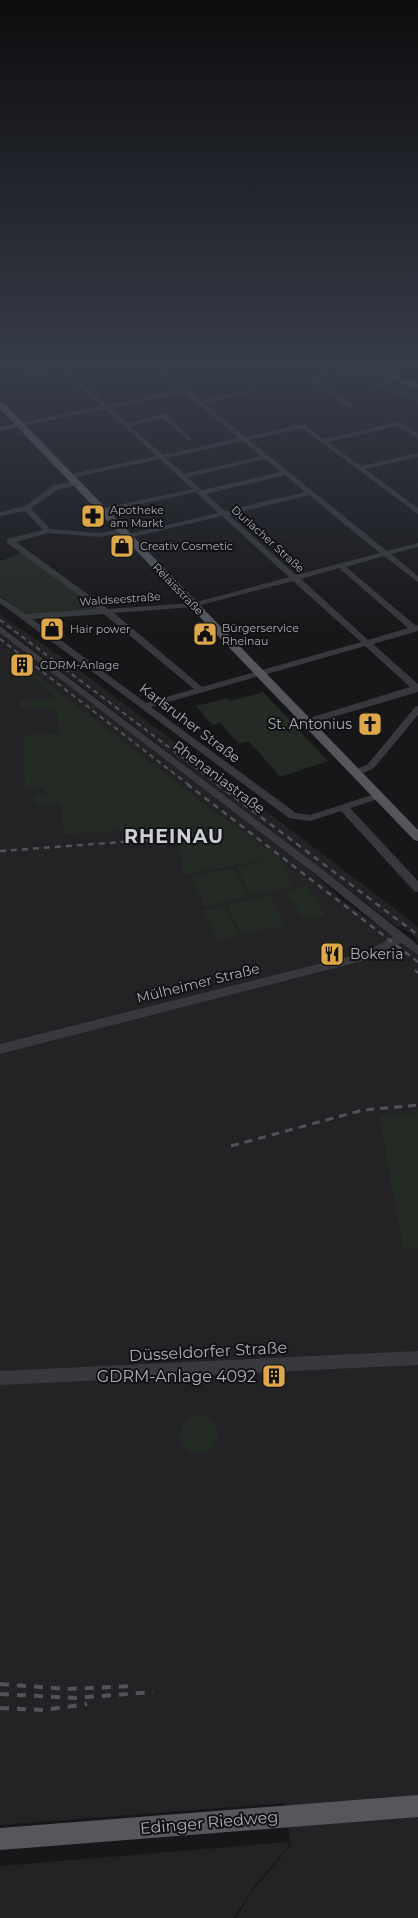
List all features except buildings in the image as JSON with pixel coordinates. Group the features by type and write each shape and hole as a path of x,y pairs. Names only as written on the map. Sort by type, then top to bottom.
{"main road":[{"name":"Relaisstraße","path":"47,454 96,500 102,511 418,837"},
{"name":"Edinger Riedweg","path":"0,1839 418,1806"}],"street":[{"name":"Durlacher Straße","path":"157,454 417,689"},
{"path":"0,514 27,508 57,487 73,480 177,454"},
{"path":"262,454 418,580"},
{"path":"340,454 418,512"},
{"path":"360,468 418,455"},
{"path":"182,476 266,457"},
{"path":"102,511 286,474"},
{"path":"200,690 106,611 10,541 48,531 99,535 124,534 223,514 310,493"},
{"path":"27,508 48,531"},
{"name":"Waldseestraße","path":"26,617 193,604 418,545"},
{"path":"341,566 416,628"},
{"name":"Karlsruher Straße","path":"0,599 293,816 310,818 378,796"},
{"path":"144,706 416,628"},
{"name":"Rhenaniastraße","path":"0,629 316,870 418,951"},
{"path":"306,722 417,689"},
{"path":"356,773 371,766 418,709"},
{"path":"344,807 418,888"},
{"name":"Mülheimer Straße","path":"0,1049 366,956 401,938"},
{"name":"Düsseldorfer Straße","path":"0,1378 418,1358"}],"shaded area":[{"path":"25,552 106,611 28,616 0,596 0,561"},
{"path":"0,614 81,671 410,920 418,928 418,939 401,926 398,927 0,624"},
{"path":"0,633 306,867 340,898 418,955 418,1918 236,1918 250,1894 291,1845 284,1803 0,1825"},
{"path":"22,669 29,669 208,807 278,857 294,885 251,896 236,867 277,857 183,875 177,827 64,834 61,804 35,805 34,795 44,794 44,787 25,789 23,735 59,734 56,708 20,708 20,701 57,698"},
{"path":"263,692 328,761 280,777 249,741 239,744 220,723 212,725 196,706 227,698 230,701"},
{"path":"232,868 248,896 205,907 190,878"},
{"path":"307,885 325,915 304,920 286,891"},
{"path":"269,895 286,925 242,935 226,905"},
{"path":"224,906 240,936 218,941 202,911"},
{"path":"418,1109 418,1248 403,1248 379,1115 414,1114 411,1110"},
{"path":"199,1415 213,1420 218,1434 213,1448 199,1453 185,1448 180,1434 185,1420"},
{"path":"288,1842 289,1846 253,1888 234,1918 0,1918 0,1866"}],"tram line":[{"path":"47,454 418,840"}],"railway":[{"path":"0,620 219,785"},
{"path":"0,639 189,785"},
{"path":"187,784 418,962"},
{"path":"217,784 418,935"},
{"path":"0,851 176,838"},
{"path":"415,970 418,973"},
{"path":"231,1146 363,1110 418,1105"},
{"path":"0,1684 68,1689 135,1686"},
{"path":"0,1694 76,1698 153,1692"},
{"path":"0,1708 44,1710 87,1704"}],"place":[{"name":"Apotheke am Markt","path":"93,516"},
{"name":"Creativ Cosmetic","path":"122,546"},
{"name":"Hair power","path":"52,629"},
{"name":"Bürgerservice Rheinau","path":"205,634"},
{"name":"GDRM-Anlage","path":"22,665"},
{"name":"St. Antonius","path":"370,724"},
{"name":"Bokeria","path":"332,954"},
{"name":"GDRM-Anlage 4092","path":"274,1376"}],"district":[{"name":"RHEINAU","path":"174,836"}]}
